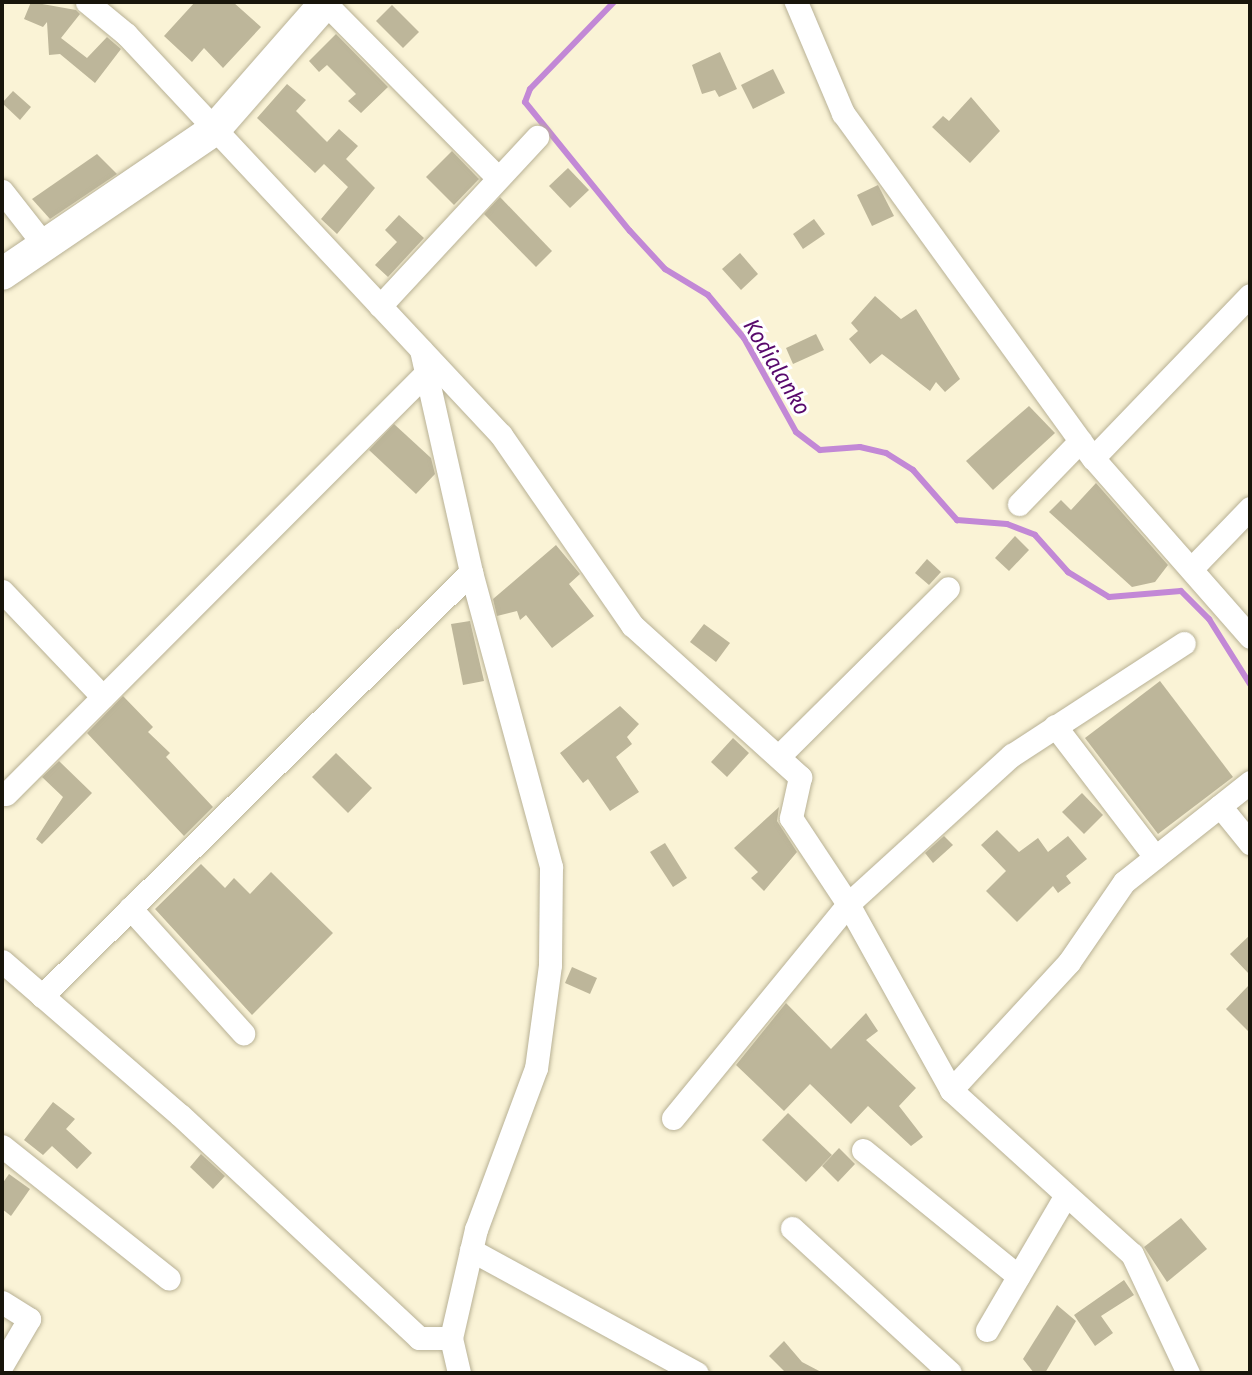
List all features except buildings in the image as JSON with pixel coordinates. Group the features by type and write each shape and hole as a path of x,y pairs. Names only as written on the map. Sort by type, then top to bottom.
{"street":[{"path":"87,2 215,129 500,435 632,625 800,777 791,818 848,904 951,1090 1132,1254 1188,1373"},
{"path":"2,274 215,129 326,2 498,178"},
{"path":"796,2 843,113 1086,449 1193,567 1250,637"},
{"path":"380,306 537,137"},
{"path":"2,191 45,246"},
{"path":"1019,504 1086,449 1250,295"},
{"path":"421,350 423,376 471,572 551,867 550,965 536,1068 471,1250 451,1338 459,1373"},
{"path":"6,794 423,376"},
{"path":"1193,567 1250,508"},
{"path":"42,996 471,572"},
{"path":"779,756 948,588"},
{"path":"2,591 103,697"},
{"path":"673,1118 848,904 1012,755 1184,643"},
{"path":"1055,726 1155,857"},
{"path":"951,1090 1069,962 1124,882 1250,782"},
{"path":"1220,806 1250,843"},
{"path":"130,908 243,1032"},
{"path":"2,961 419,1338 451,1338"},
{"path":"2,1146 169,1279"},
{"path":"863,1150 1018,1276"},
{"path":"987,1331 1066,1195"},
{"path":"792,1228 950,1373"},
{"path":"471,1250 697,1373"},
{"path":"2,1302 29,1319 2,1365"}],"waterway":[{"name":"Kodialanko","path":"614,2 530,89 525,102 630,231 665,269 708,295 744,338 796,432 820,450 860,447 886,453 913,470 957,520 1007,524 1035,535 1068,572 1109,597 1181,591 1209,619 1250,684"}]}
